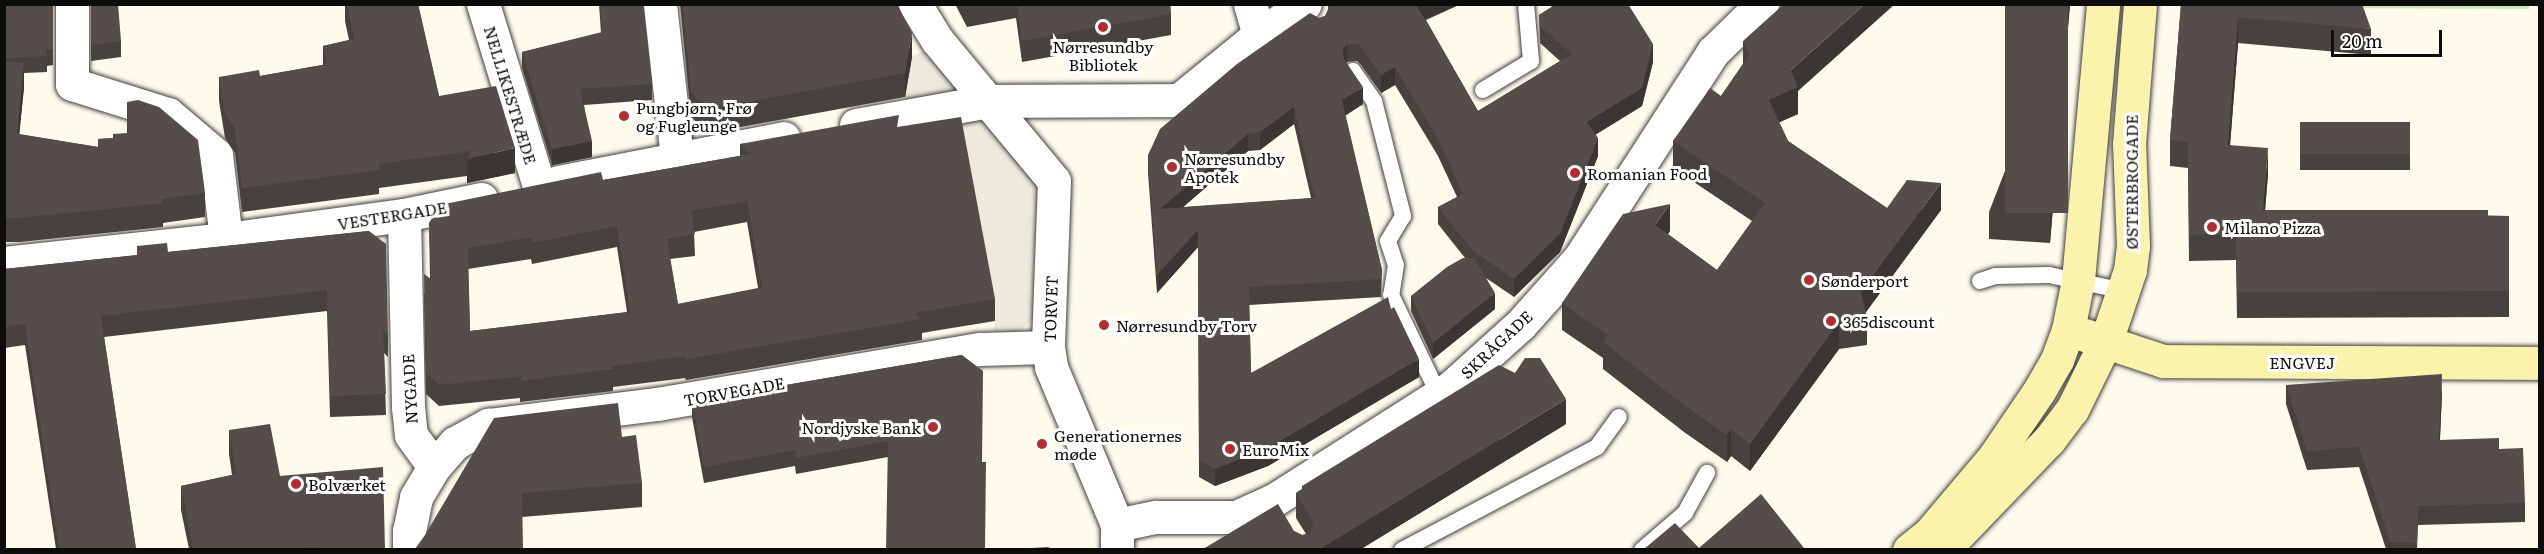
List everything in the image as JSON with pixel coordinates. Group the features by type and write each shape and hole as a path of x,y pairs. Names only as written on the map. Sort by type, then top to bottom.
{"main road":[{"path":"1909,549 1930,533 1995,457 2057,360 2068,330 2078,280 2103,4"},
{"name":"ØSTERBROGADE","path":"1943,549 2049,440 2072,410 2106,341 2130,270 2133,246 2129,144 2140,4"},
{"name":"ENGVEJ","path":"2068,330 2163,361 2540,363"}],"street":[{"path":"72,4 72,84 168,114 216,155 226,239"},
{"name":"NELLIKESTRÆDE","path":"483,4 539,186"},
{"path":"660,4 677,158"},
{"name":"TORVET","path":"915,4 937,40 1054,181 1048,347 1051,367 1117,537"},
{"name":"SKRÅGADE","path":"1117,537 1156,517 1236,517 1277,505 1439,395 1521,324 1579,259 1713,52 1762,4"},
{"name":"VESTERGADE","path":"4,264 226,239 404,215 677,158 989,101 1179,100 1255,20 1308,9"},
{"name":"NYGADE","path":"404,215 411,435 434,467"},
{"name":"TORVEGADE","path":"434,467 455,443 488,424 657,404 980,349 1048,347"},
{"path":"409,549 409,531 416,497 434,467"}],"lane":[{"path":"1483,90 1531,61 1526,4"},
{"path":"1353,71 1374,101 1403,216 1388,242 1396,265 1391,295 1439,395"},
{"path":"1980,281 1995,276 2030,274 2078,280 2124,291"},
{"path":"1402,549 1597,447 1619,417"},
{"path":"1642,549 1685,513 1707,473"}],"green space":[{"path":"2307,4 2529,4 2529,9 2307,8"}],"shaded area":[{"path":"926,49 1038,185 1035,317 1014,336 993,335 995,321 907,116 905,98 912,57"}],"building":[{"path":"4,4 53,4 53,49 46,50 47,56 5,58"},
{"path":"91,4 118,4 121,41 91,45"},
{"path":"347,4 418,4 439,96 496,86 515,148 467,159 471,151 379,164 379,170 242,188 235,129 225,114 219,77 259,70 260,76 327,64 323,46 354,39"},
{"path":"600,4 643,4 652,84 580,89 592,141 552,149 522,52 602,32"},
{"path":"683,4 897,4 912,33 905,73 708,109 691,93"},
{"path":"1017,4 1170,4 1171,14 1022,41"},
{"path":"1329,4 1420,4 1417,6 1478,111 1572,54 1540,26 1539,15 1556,4 1628,4 1653,44 1642,88 1587,122 1598,138 1560,234 1514,279 1473,251 1438,207 1463,194 1438,139 1395,67 1381,75 1361,47 1357,44 1347,44 1343,49 1344,59 1363,87 1342,100 1382,270 1381,279 1249,287 1251,373 1388,297 1391,309 1394,307 1419,359 1268,448 1215,469 1199,460 1198,230 1157,275 1148,155 1160,129 1237,64 1310,13 1319,18 1325,16","holes":["1294,107 1315,198 1160,209 1248,134 1260,132"]},
{"name":"Sønderport","path":"1784,4 1865,4 1791,70 1798,87 1769,100 1788,141 1887,208 1907,180 1941,183 1861,292 1867,318 1839,322 1750,444 1731,429 1727,435 1684,405 1603,342 1608,335 1562,303 1623,214 1670,204 1655,225 1717,270 1765,203 1673,141 1710,88 1721,96 1749,55 1743,41"},
{"path":"2005,4 2068,4 2068,213 2005,213"},
{"path":"2181,4 2362,4 2371,29 2238,17 2228,145 2268,148 2263,210 2488,210 2488,216 2509,216 2509,291 2237,292 2236,234 2189,235 2188,142 2170,140"},
{"path":"4,61 24,63 17,134 98,147 98,139 113,138 113,134 128,133 127,102 138,100 159,107 198,140 205,193 162,199 163,203 4,218"},
{"path":"899,115 897,127 961,117 995,299 915,313 922,319 686,359 685,356 612,366 613,369 520,381 523,376 439,385 426,373 424,274 431,279 429,223 440,205 601,172 603,180 750,154 740,144","holes":["747,201 762,288 678,304 667,239 695,234 691,211","617,226 630,312 470,331 468,248 531,237 532,243"]},
{"path":"2300,122 2410,122 2410,154 2300,154"},
{"path":"369,231 386,244 388,336 383,330 386,394 330,396 327,290 101,316 136,549 59,549 25,324 4,327 4,269 137,255 137,246 167,243 168,252"},
{"path":"1463,258 1474,258 1495,293 1433,343 1411,296 1447,267"},
{"path":"962,355 983,371 982,462 986,462 985,549 886,549 888,441 796,458 795,450 704,467 692,401"},
{"path":"1525,358 1540,358 1566,399 1320,549 1203,549 1278,504 1294,531 1302,535 1309,534 1313,526 1312,520 1296,493 1304,488 1302,486 1499,365 1515,373"},
{"path":"2442,374 2439,440 2499,438 2499,449 2523,448 2525,503 2418,506 2417,543 2390,542 2359,447 2307,451 2286,385"},
{"path":"618,403 622,437 636,435 642,483 522,493 523,549 415,549 494,418"},
{"path":"270,424 280,476 383,467 385,549 317,549 317,547 193,549 181,486 236,474 229,430"},
{"path":"1761,494 1804,548 1644,549 1675,523 1699,548"},
{"path":"1048,547 1052,549 1015,549"}],"place":[{"name":"Nørresundby Bibliotek","path":"1103,27"},
{"name":"Pungbjørn, Frø og Fugleunge","path":"624,116"},
{"name":"Nørresundby Apotek","path":"1172,167"},
{"name":"Romanian Food","path":"1575,173"},
{"name":"Milano Pizza","path":"2212,227"},
{"name":"Sønderport","path":"1809,280"},
{"name":"365discount","path":"1831,321"},
{"name":"Nørresundby Torv","path":"1104,325"},
{"name":"Nordjyske Bank","path":"933,427"},
{"name":"Generationernes møde","path":"1042,444"},
{"name":"EuroMix","path":"1230,449"},
{"name":"Bolværket","path":"296,484"}]}
